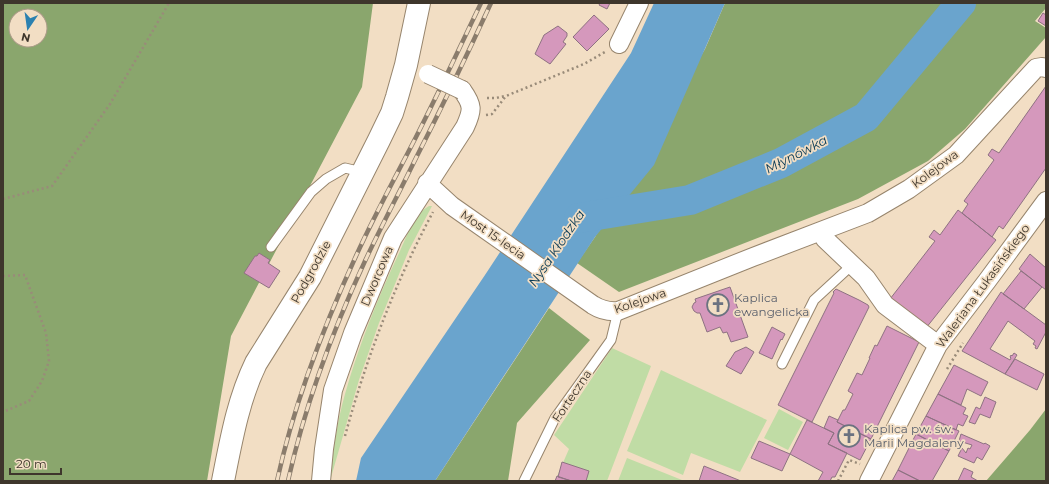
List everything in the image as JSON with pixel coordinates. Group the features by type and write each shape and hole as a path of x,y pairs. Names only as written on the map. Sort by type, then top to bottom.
{"main road":[{"name":"Podgrodzie","path":"223,481 238,412 251,373 310,276 392,113 406,65 419,3"}],"street":[{"path":"619,44 639,3"},
{"name":"Dworcowa","path":"321,481 324,448 334,390 353,332 393,238 465,126 471,108 468,98 462,90 406,65"},
{"name":"Kolejowa","path":"593,305 610,312 618,311 868,213 909,188 956,155 1036,68 1046,68"},
{"path":"428,183 447,201"},
{"name":"Most 15-lecia","path":"447,201 593,305"},
{"name":"Waleriana Łukasińskiego","path":"869,481 938,345 1046,201"},
{"path":"822,230 825,239 866,278 885,305 938,345"}],"lane":[{"path":"271,248 311,192 326,179 344,168 363,173"},
{"path":"782,364 814,300 852,264"},
{"name":"Forteczna","path":"524,481 555,418 610,340 618,311"}],"path":[{"path":"3,199 52,186 110,104 169,3"},
{"path":"484,98 506,96 584,64 619,44"},
{"path":"486,115 492,114 506,96"},
{"path":"344,440 360,387 386,312 417,241 447,201"},
{"path":"3,276 25,275 46,333 49,361 42,381 29,401 3,412"},
{"path":"944,374 965,340"}],"green space":[{"path":"3,3 373,3 362,87 231,336 207,481 3,481"},
{"path":"725,3 1046,3 1046,8 1035,21 1046,28 1046,37 965,129 928,161 858,199 619,292 577,263 595,237 705,49"},
{"path":"429,206 432,206 409,250 379,323 359,380 330,481 332,459 342,405 363,339 408,232 419,214"},
{"path":"549,308 590,340 517,423 508,481 435,481"},
{"path":"612,348 651,366 607,481 555,481 569,449 554,435"},
{"path":"661,370 767,420 740,472 691,453 683,475 627,451"},
{"path":"779,409 803,422 788,450 764,438"},
{"path":"1046,409 1046,481 986,481 1030,430"},
{"path":"627,458 682,480 618,481"}],"water":[{"name":"Nysa Kłodzka","path":"654,3 725,3 654,165 595,237 435,481 356,481 361,458 485,275 631,53"}],"building":[{"path":"600,3 610,3 607,9 599,5"},
{"path":"1043,13 1046,15 1046,26 1038,21"},
{"path":"594,15 609,29 587,51 573,37"},
{"path":"558,26 567,33 567,36 563,42 566,44 550,64 535,54 544,35"},
{"path":"1046,86 1046,168 1003,229 999,226 992,237 962,213 968,204 964,201 994,160 988,155 992,149 999,153"},
{"path":"958,210 996,240 926,328 890,299 935,241 929,237 934,230 940,235"},
{"path":"259,253 270,260 268,263 280,271 269,288 244,273 255,256"},
{"path":"1030,254 1046,268 1046,290 1019,269"},
{"path":"1021,271 1042,287 1024,309 1003,294"},
{"path":"730,287 748,337 731,342 727,332 723,333 720,327 707,332 700,313 694,311 692,307 696,302 695,299"},
{"path":"836,289 859,300 869,307 812,422 778,405 834,293 833,292"},
{"path":"1001,292 1046,325 1046,332 1037,349 1033,344 1035,341 1008,321 990,349 1010,360 1011,355 1012,356 1014,353 1017,355 1005,374 962,351"},
{"path":"887,326 919,342 871,439 837,422 853,394 848,391 857,373 862,375 875,345 877,346"},
{"path":"772,327 785,334 782,340 781,339 772,359 759,353"},
{"path":"746,347 754,352 741,374 726,366 735,352"},
{"path":"1015,359 1044,374 1037,390 1005,374"},
{"path":"954,365 988,382 981,396 967,389 961,405 938,394"},
{"path":"938,394 966,408 963,414 968,416 963,426 958,424 956,430 926,416"},
{"path":"985,397 996,402 990,418 980,414 975,424 969,422 976,407 980,409"},
{"name":"Kaplica pw. św. Marii Magdaleny","path":"829,416 838,420 837,422 871,439 860,460 828,444 834,433 824,428"},
{"path":"926,416 959,431 949,451 916,434"},
{"path":"807,420 834,433 828,444 847,453 835,477 832,477 830,481 818,481 823,472 790,454"},
{"path":"916,434 949,451 932,481 920,481 898,470"},
{"path":"961,434 990,446 982,460 977,457 974,463 958,456 962,448 966,453 968,448 970,449 972,445 959,441"},
{"path":"759,441 790,454 782,471 751,458"},
{"path":"562,462 589,471 586,481 572,481 558,477"},
{"path":"704,466 741,481 699,481"},
{"path":"964,468 973,472 971,477 978,481 958,481"},
{"path":"898,470 920,481 892,481"},
{"path":"557,476 571,481 555,481"}],"waterway":[{"name":"Młynówka","path":"579,218 690,200 781,163 866,117 961,3"}],"railway":[{"path":"277,481 292,423 310,366 332,311 370,226 424,122 481,3"},
{"path":"288,481 311,397 341,315 371,248 445,100 491,3"}],"place":[{"name":"Kaplica ewangelicka","path":"718,305"},
{"name":"Kaplica pw. św. Marii Magdaleny","path":"849,436"}]}
